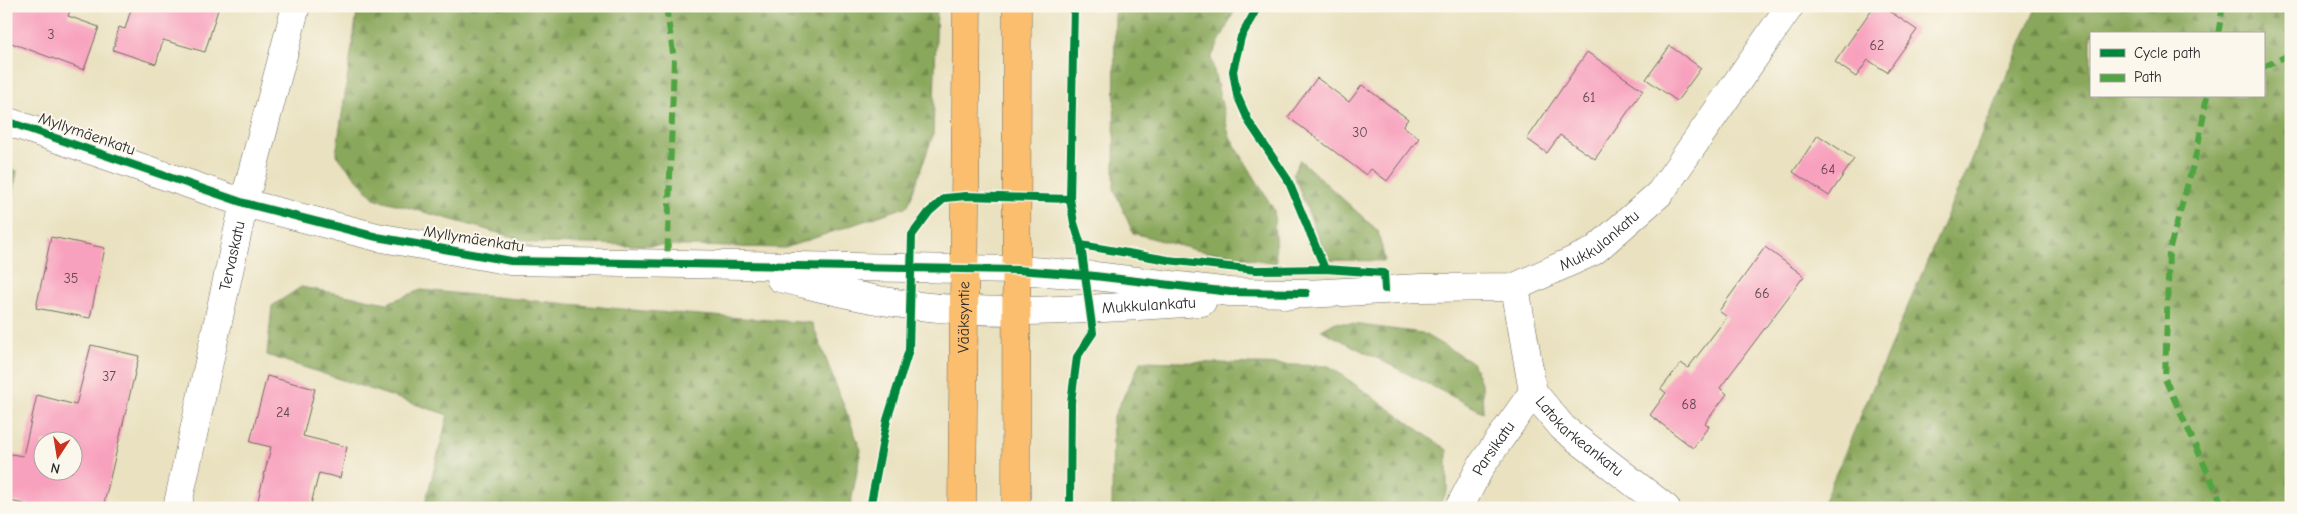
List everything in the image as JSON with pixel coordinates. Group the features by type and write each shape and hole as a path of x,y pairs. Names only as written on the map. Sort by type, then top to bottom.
{"highway":[{"name":"Vääksyntie","path":"962,508 967,6"},
{"path":"1016,508 1017,6"}],"street":[{"name":"Tervaskatu","path":"177,508 244,203 296,6"},
{"name":"Mukkulankatu","path":"964,309 1090,310 1306,293 1421,288 1515,287 1594,251 1660,192 1778,27 1790,6"},
{"name":"Myllymäenkatu","path":"6,120 244,203 378,237 511,261 1017,270"},
{"name":"Myllymäenkatu","path":"684,264 777,278 910,305 964,309"},
{"name":"Mukkulankatu","path":"1017,270 1086,274 1230,292 1306,293"},
{"name":"Latokarkeankatu","path":"1515,287 1533,392 1563,428 1666,508"},
{"name":"Parsikatu","path":"1458,508 1481,466 1533,392"}],"green space":[{"path":"358,6 937,6 933,135 908,206 785,248 534,243 374,198 336,155"},
{"path":"1115,6 1237,6 1211,58 1229,135 1274,210 1276,263 1196,250 1133,233 1114,189"},
{"path":"2037,6 2291,6 2291,508 1821,508"},
{"path":"1300,160 1378,231 1385,261 1327,260 1293,173"},
{"path":"6,167 17,171 6,231"},
{"path":"301,287 387,303 421,290 643,311 812,323 861,450 850,508 424,508 448,415 267,355 272,306"},
{"path":"1336,322 1422,333 1472,362 1482,385 1483,412 1321,330"},
{"path":"1141,361 1329,366 1447,450 1447,492 1437,508 1112,508 1113,418"}],"building":[{"path":"6,6 72,6 68,16 99,27 84,70 6,41"},
{"path":"132,6 219,6 205,52 163,40 156,64 113,50 119,27 125,29"},
{"path":"1874,6 1882,6 1917,30 1887,72 1868,60 1856,77 1835,62"},
{"path":"1670,46 1701,68 1677,101 1646,79"},
{"path":"1587,52 1643,90 1595,159 1560,135 1547,153 1527,139"},
{"path":"1317,78 1349,102 1362,85 1408,119 1403,126 1419,138 1387,181 1371,169 1366,175 1288,117"},
{"path":"1818,135 1854,159 1829,196 1793,172"},
{"path":"51,237 105,248 90,318 36,308"},
{"path":"1765,247 1804,276 1720,388 1727,394 1705,423 1709,426 1693,448 1650,415 1666,393 1661,389 1681,363 1688,368 1727,317 1719,311"},
{"path":"91,345 139,356 103,508 41,508 6,500 6,477 11,454 23,456 37,395 76,405"},
{"path":"267,376 315,389 303,436 347,447 340,478 319,473 310,508 256,508 271,447 250,442"}],"marked path":[{"path":"666,6 674,59 667,265"},
{"path":"2218,32 2223,6"},
{"path":"2264,67 2291,54"},
{"path":"2207,98 2197,151 2169,251 2165,379 2224,508"}],"cycle path":[{"path":"1070,508 1071,402 1077,357 1093,333 1081,245 1074,223 1070,199 1074,6"},
{"path":"1258,6 1241,37 1233,71 1237,95 1249,122 1288,180 1325,269"},
{"path":"6,121 244,203 377,237 511,261 1017,270 1086,275 1230,292 1306,293"},
{"path":"870,508 887,420 909,350 912,235 929,212 945,198 966,196 1070,199"},
{"path":"1081,245 1168,260 1256,270 1325,269 1384,273 1385,289"}]}
